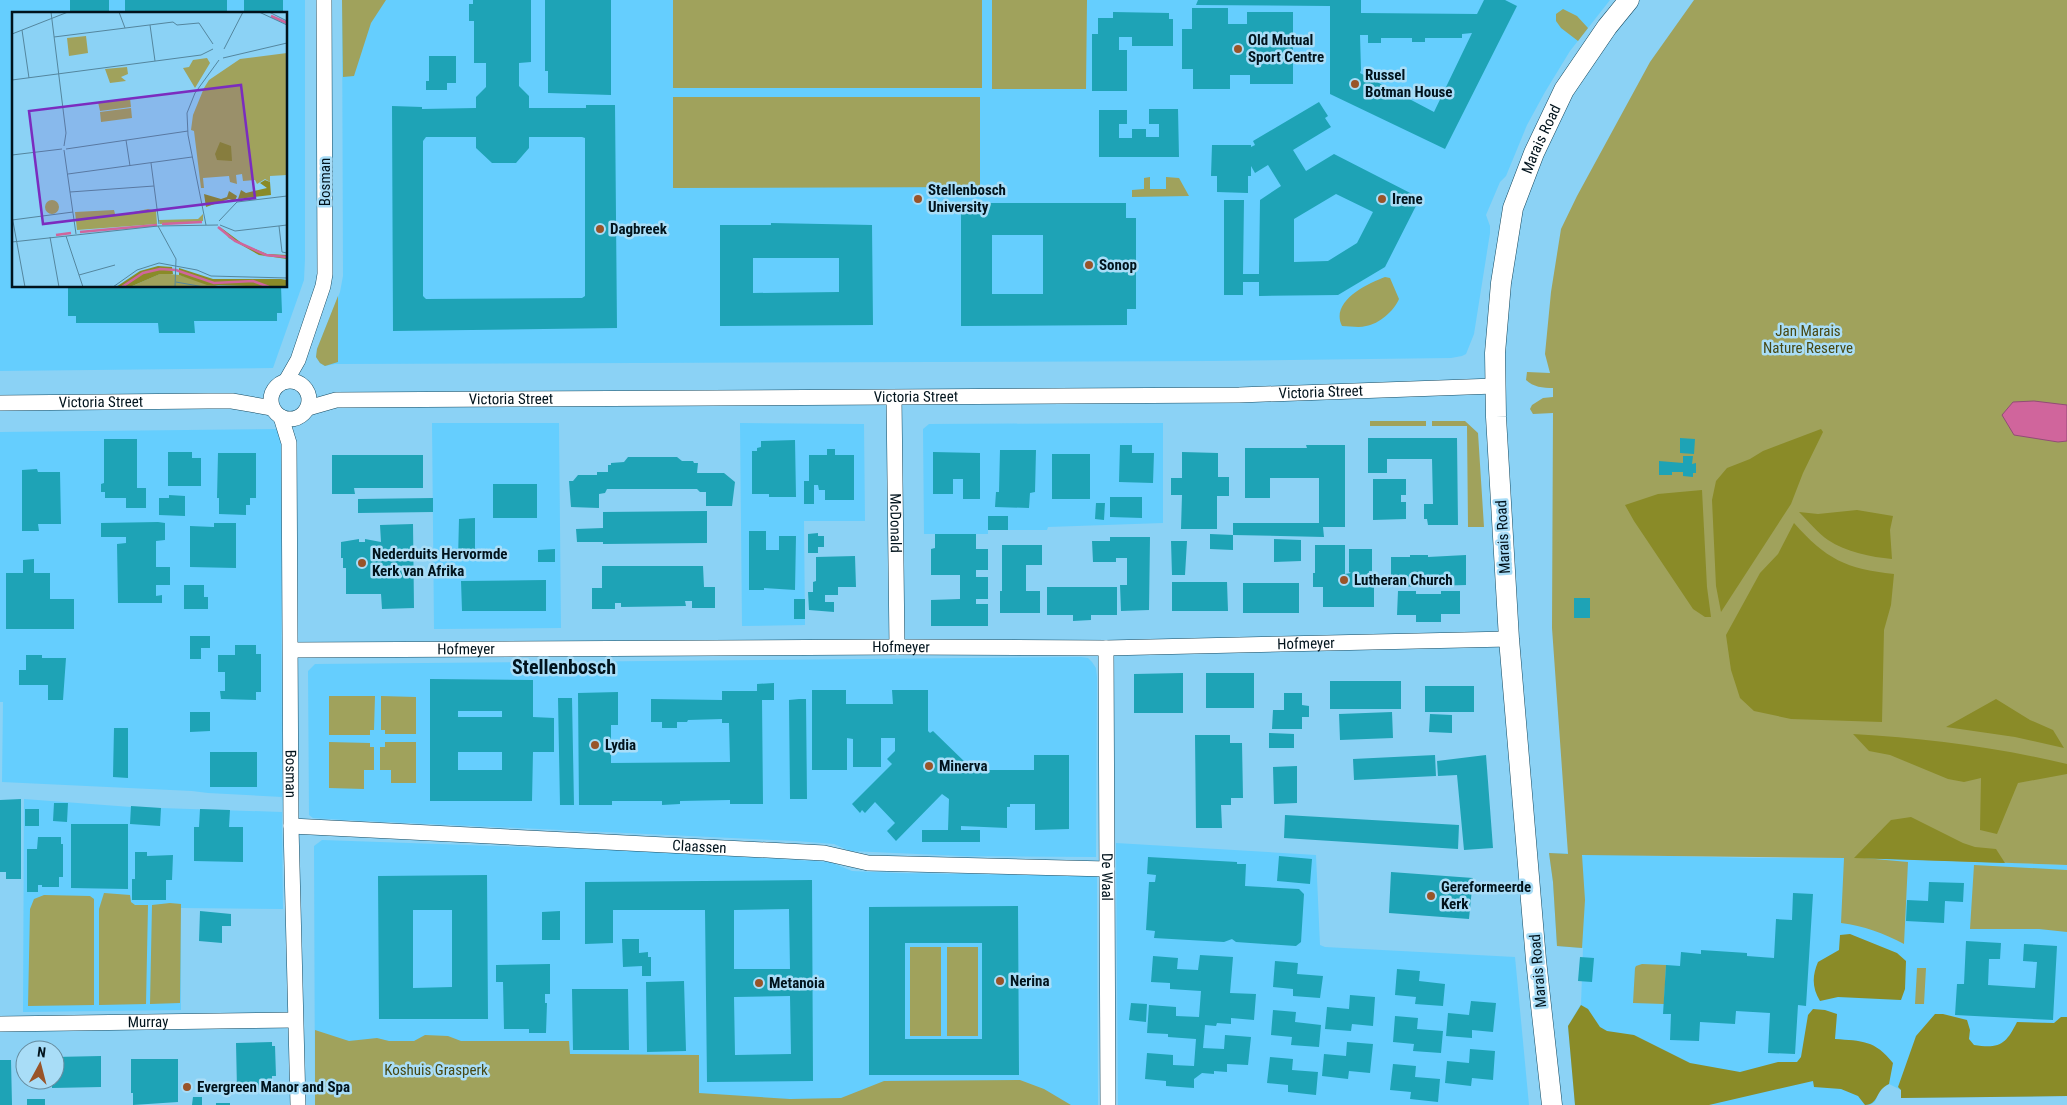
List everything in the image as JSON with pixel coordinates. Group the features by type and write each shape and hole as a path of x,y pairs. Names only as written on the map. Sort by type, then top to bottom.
{"street":[{"name":"Bosman","path":"297,385 298,360 322,286 326,256 324,0"},
{"name":"Marais Road","path":"1552,1105 1536,960 1509,640 1495,386 1495,352 1498,310 1513,208 1534,153 1564,90 1629,0"},
{"path":"278,385 297,385 309,401 304,412 294,419 276,412 270,400 272,392 278,385"},
{"name":"Victoria Street","path":"297,385 336,400"},
{"name":"Victoria Street","path":"304,412 336,400 1238,395 1495,386"},
{"name":"Victoria Street","path":"0,403 232,401 272,392"},
{"name":"McDonald","path":"894,398 897,647"},
{"name":"Victoria Street","path":"232,401 276,412"},
{"name":"Bosman","path":"276,412 289,443 292,650 291,826 298,1105"},
{"name":"Bosman","path":"289,443 304,412"},
{"name":"Hofmeyer","path":"292,650 897,647 1106,648 1509,640"},
{"name":"De Waal","path":"1106,648 1108,1105"},
{"name":"Claassen","path":"291,826 824,853 868,863 1107,869"},
{"name":"Murray","path":"0,1024 295,1020"}],"shaded area":[{"path":"0,0 305,0 304,280 273,368 0,371"},
{"name":"Stellenbosch University","path":"342,0 1610,0 1570,51 1545,92 1527,125 1506,176 1500,182 1486,215 1490,226 1490,233 1474,334 1466,354 1462,356 1451,358 1212,361 335,364 325,366 316,357 317,349 340,292 343,276"},
{"path":"2034,401 2067,405 2067,441 2058,442 2014,435 2002,415 2013,402"},
{"path":"432,423 559,423 561,628 434,629"},
{"path":"740,423 864,424 865,521 804,521 805,625 742,626"},
{"path":"1163,423 1163,523 1048,527 1047,530 988,530 988,534 924,534 923,429 929,424"},
{"path":"278,429 281,446 282,797 2,782 3,702 0,702 0,432"},
{"path":"1821,429 1823,432 1803,473 1791,504 1721,612 1716,586 1712,500 1716,481 1727,468 1750,459 1763,451"},
{"path":"1702,490 1707,587 1711,617 1705,617 1693,609 1625,505 1658,494"},
{"path":"1857,510 1893,516 1890,530 1892,559 1859,553 1835,544 1821,534 1799,512 1818,514"},
{"path":"1794,523 1816,545 1838,560 1863,569 1894,574 1891,605 1884,630 1882,722 1791,719 1754,711 1740,698 1731,670 1726,635 1760,573 1778,554"},
{"path":"1088,658 1092,662 1096,668 1097,677 1096,857 962,856 850,851 834,844 796,841 344,820 313,818 309,815 308,671 315,664"},
{"path":"1996,699 2030,720 2053,730 2064,748 2015,737 1946,727"},
{"path":"1853,734 1934,741 2014,753 2067,764 2067,774 2018,783 1997,834 1980,830 1981,778 1964,782 1948,779 1890,755 1869,751"},
{"path":"24,799 131,807 282,812 283,909 181,908 181,1010 23,1012"},
{"path":"1911,817 1963,843 1975,847 1996,849 2005,863 1854,858 1891,820"},
{"path":"322,840 640,851 830,862 852,871 895,873 1097,876 1098,1105 315,1105 314,846"},
{"path":"1116,843 1316,855 1320,945 1325,947 1515,957 1529,1105 1118,1105"},
{"path":"1549,853 1752,858 1880,858 2067,865 2067,1096 1901,1098 1901,1090 1889,1084 1880,1089 1875,1102 1870,1105 1575,1105 1568,1026 1581,1004 1583,948 1557,946"},
{"path":"1850,934 1897,953 1906,961 1905,989 1901,1000 1838,997 1820,1001 1815,991 1814,982 1818,962 1839,950 1840,935"},
{"path":"1581,1005 1588,1009 1600,1027 1607,1031 1634,1035 1690,1063 1740,1072 1778,1062 1797,1062 1801,1057 1808,1015 1813,1009 1825,1010 1837,1014 1835,1039 1867,1043 1880,1050 1893,1063 1889,1084 1881,1090 1873,1103 1865,1105 1858,1096 1841,1089 1814,1087 1813,1081 1709,1105 1575,1105 1568,1026"},
{"path":"1935,1014 1967,1020 1970,1030 1969,1039 1974,1045 1983,1046 2001,1043 2009,1035 2017,1022 2054,1023 2061,1017 2067,1017 2067,1096 1901,1098 1901,1090 1898,1087 1916,1036"}],"green space":[{"path":"342,0 386,0 371,23 354,76 343,77"},
{"path":"673,0 982,0 982,88 673,88"},
{"path":"992,0 1087,0 1086,89 992,89"},
{"name":"Jan Marais Nature Reserve","path":"1694,0 2067,0 2067,865 1864,858 1908,862 1904,944 1873,930 1841,923 1844,858 1582,855 1585,900 1582,948 1557,946 1549,853 1568,854 1552,628 1553,413 1533,414 1530,409 1532,405 1543,398 1553,397 1553,388 1538,387 1532,384 1526,380 1527,372 1550,373 1545,354 1551,292 1561,229 1650,62"},
{"path":"1563,9 1577,16 1588,28 1578,41 1561,28 1556,21 1556,14"},
{"path":"673,97 980,97 980,187 673,188"},
{"path":"1150,177 1150,189 1166,189 1166,177 1179,178 1189,196 1132,197 1132,190 1144,189 1144,178"},
{"path":"1385,277 1390,278 1399,299 1394,308 1381,320 1371,325 1360,327 1342,326 1341,309 1345,302 1360,289"},
{"path":"338,296 338,362 325,366 316,357 317,349"},
{"path":"1370,421 1426,421 1426,426 1370,426"},
{"path":"1432,421 1465,421 1478,433 1484,527 1468,527 1467,426 1432,426"},
{"path":"329,696 375,696 374,730 370,730 370,735 329,735"},
{"path":"381,696 416,697 416,734 385,734 385,730 381,730"},
{"path":"329,742 370,743 370,747 374,747 374,770 364,770 364,789 329,788"},
{"path":"385,742 416,742 416,783 391,783 391,770 380,770 380,747 385,747"},
{"path":"1974,865 2067,870 2067,932 2039,929 1970,929"},
{"path":"104,893 130,895 131,902 135,905 148,905 146,1004 99,1005 99,909"},
{"path":"44,895 90,896 94,899 94,1005 28,1006 30,909 34,899"},
{"path":"181,904 180,1003 150,1004 152,905"},
{"path":"910,947 941,947 941,1036 910,1036"},
{"path":"947,947 978,947 978,1036 947,1036"},
{"path":"1642,964 1666,965 1664,1004 1633,1003 1635,968"},
{"path":"1917,968 1926,968 1924,1004 1915,1004"},
{"name":"Koshuis Grasperk","path":"315,1030 349,1041 377,1038 389,1041 414,1041 425,1035 448,1036 461,1041 569,1041 570,1054 699,1055 699,1093 790,1099 841,1098 884,1081 1020,1080 1044,1089 1071,1105 315,1105"}],"building":[{"path":"70,0 109,0 109,12 70,12"},
{"path":"125,0 227,0 227,12 125,12"},
{"path":"244,0 283,0 283,12 244,12"},
{"name":"Dagbreek","path":"473,0 531,0 531,62 519,63 519,86 529,96 529,108 586,108 586,105 615,105 617,328 393,331 392,106 422,107 422,109 476,108 476,97 486,87 486,63 474,63 474,21 469,21 469,4 473,4","holes":["426,137 476,137 476,148 492,163 516,163 529,148 529,137 585,138 585,296 582,298 426,299 423,296 423,141"]},
{"path":"545,0 611,0 611,95 548,93 548,71 545,71"},
{"name":"Russel Botman House","path":"1198,0 1361,0 1361,13 1477,14 1484,0 1505,0 1517,6 1445,149 1330,94 1330,6 1196,5","holes":["1472,33 1434,112 1360,73 1360,35 1368,35 1368,43 1381,43 1381,38 1412,38 1412,42 1425,42 1425,38 1462,38 1462,34"]},
{"name":"Old Mutual Sport Centre","path":"1192,8 1228,8 1228,24 1247,24 1247,12 1293,12 1293,84 1250,84 1250,75 1230,75 1230,89 1193,89 1193,69 1182,69 1182,29 1192,29"},
{"path":"1113,12 1169,13 1169,19 1173,19 1173,46 1132,46 1132,37 1119,37 1119,50 1127,50 1127,91 1092,91 1092,34 1098,34 1098,18 1113,18"},
{"path":"429,56 456,56 456,83 447,83 447,90 426,90 426,81 429,81"},
{"name":"Irene","path":"1319,102 1328,116 1325,118 1331,127 1293,150 1306,171 1334,154 1420,198 1385,267 1338,295 1259,296 1259,282 1243,282 1243,295 1224,295 1224,200 1244,200 1243,274 1259,274 1260,200 1281,186 1268,165 1255,173 1251,166 1251,176 1248,176 1248,193 1217,192 1217,176 1211,176 1212,145 1251,145 1251,147 1255,145 1253,141","holes":["1336,194 1373,212 1357,243 1328,261 1294,262 1294,219"]},
{"path":"1149,109 1178,109 1179,157 1099,157 1099,110 1127,110 1127,124 1119,124 1119,138 1132,138 1132,129 1146,129 1146,137 1159,137 1159,124 1149,124"},
{"name":"Sonop","path":"961,203 1126,203 1126,218 1136,218 1136,309 1127,309 1127,325 961,326","holes":["992,235 1043,235 1043,294 992,294"]},
{"path":"771,223 872,225 873,325 720,326 720,225 771,225","holes":["753,258 839,258 839,292 753,293"]},
{"path":"68,288 281,288 282,313 277,313 277,321 194,321 195,333 159,333 158,323 76,323 76,316 68,316"},
{"path":"1368,438 1457,438 1458,525 1428,525 1427,519 1424,519 1424,504 1433,504 1432,459 1387,459 1387,473 1368,473"},
{"path":"1680,438 1695,439 1694,454 1680,453"},
{"path":"104,439 137,439 137,488 146,488 146,508 126,508 126,498 105,498 105,492 101,492 101,484 104,483"},
{"path":"795,440 796,497 769,497 769,494 752,494 752,451 757,451 757,448 761,447 761,441"},
{"path":"1120,445 1132,445 1132,453 1154,453 1153,483 1119,482"},
{"path":"1306,445 1345,445 1345,527 1323,527 1324,537 1233,535 1233,523 1319,523 1319,478 1270,478 1270,498 1245,498 1245,448 1307,448"},
{"path":"827,449 835,449 835,455 854,455 854,500 825,500 825,490 819,490 818,485 814,485 814,504 804,504 804,481 809,481 809,455 827,455"},
{"path":"1000,450 1036,450 1035,492 1030,493 1029,508 995,507 996,492 999,492"},
{"path":"168,452 192,452 192,458 201,458 201,486 168,486"},
{"path":"933,452 980,453 980,499 963,499 963,479 953,479 953,494 933,494"},
{"path":"1182,452 1218,453 1218,477 1229,477 1229,496 1217,496 1217,529 1181,529 1182,495 1171,495 1171,478 1182,478"},
{"path":"218,453 256,453 256,498 250,498 250,505 246,505 246,515 219,514 219,498 217,498"},
{"path":"1052,454 1090,454 1090,499 1052,499"},
{"path":"332,455 423,455 423,488 354,488 355,494 332,494"},
{"path":"1683,456 1693,456 1692,464 1696,463 1696,473 1693,473 1693,477 1683,476 1683,472 1672,472 1672,475 1659,475 1659,461 1683,463"},
{"path":"628,457 677,457 682,461 698,463 697,473 724,473 735,482 732,506 706,506 706,492 700,492 697,489 607,489 605,493 599,494 599,508 571,507 569,481 573,481 578,475 597,475 597,472 608,472 608,465 624,462"},
{"path":"37,469 38,472 60,472 61,524 38,524 39,531 22,531 22,470"},
{"path":"1373,479 1406,479 1406,495 1401,495 1401,502 1406,502 1406,519 1373,520"},
{"path":"493,484 537,484 537,518 493,518"},
{"path":"169,495 185,496 185,516 159,515 159,498 169,498"},
{"path":"1110,497 1142,497 1142,518 1110,517"},
{"path":"433,498 433,512 358,513 358,499"},
{"path":"1096,503 1105,503 1104,520 1095,519"},
{"path":"707,511 707,543 603,544 603,542 577,542 576,529 603,528 603,512"},
{"path":"988,516 1008,516 1008,530 988,530"},
{"path":"475,518 475,560 458,560 459,519"},
{"path":"101,523 165,523 165,540 156,541 156,567 170,567 170,585 156,585 156,596 162,595 162,603 118,603 117,544 126,543 126,537 101,537"},
{"path":"214,523 236,523 236,568 190,567 190,526 214,527"},
{"path":"413,524 414,608 382,609 381,594 346,594 346,568 343,568 343,558 341,558 341,542 359,539 359,542 365,542 365,539 381,542 380,525"},
{"path":"749,531 766,531 766,550 779,550 779,536 796,536 795,590 764,588 764,590 749,590"},
{"path":"818,533 818,536 824,536 824,547 818,547 818,553 808,553 808,534"},
{"path":"935,534 976,534 976,549 988,549 988,570 976,570 976,577 988,577 988,599 976,599 976,604 988,604 988,626 931,626 931,600 960,599 960,575 931,575 931,549 935,548"},
{"path":"1210,534 1233,535 1233,550 1210,549"},
{"path":"1110,537 1150,537 1149,610 1121,611 1120,585 1127,585 1127,558 1116,558 1116,562 1093,562 1092,541 1110,541"},
{"path":"1274,539 1301,540 1301,561 1274,562"},
{"path":"1171,541 1187,541 1185,575 1172,575"},
{"path":"1002,545 1042,545 1042,565 1026,565 1026,591 1040,591 1040,613 1000,613"},
{"name":"Lutheran Church","path":"1315,545 1345,545 1345,574 1351,573 1349,572 1349,549 1372,549 1372,571 1369,571 1369,573 1374,573 1374,607 1323,607 1323,587 1313,587"},
{"path":"555,549 555,562 538,562 538,550"},
{"path":"1410,555 1428,555 1428,557 1466,555 1466,585 1391,587 1391,557 1410,557"},
{"path":"855,556 856,587 838,587 838,595 825,595 825,602 834,602 834,612 809,610 808,592 813,592 813,582 816,581 816,557"},
{"path":"34,559 34,573 50,573 50,599 74,599 74,629 6,629 6,573 23,573 23,560"},
{"path":"602,566 703,566 704,587 715,587 715,608 692,608 692,601 685,601 686,606 621,607 621,603 615,603 615,609 592,609 592,588 602,588"},
{"path":"546,580 546,611 462,611 461,581"},
{"path":"1172,582 1227,582 1228,611 1172,611"},
{"path":"1243,583 1299,583 1299,613 1243,613"},
{"path":"184,585 204,585 204,597 208,597 208,609 184,609"},
{"path":"1047,587 1117,587 1117,615 1091,615 1091,620 1073,621 1073,615 1047,615"},
{"path":"1398,591 1416,591 1416,594 1441,594 1441,591 1460,591 1460,614 1441,614 1441,622 1416,622 1416,615 1397,615"},
{"path":"1574,598 1590,598 1590,618 1574,618"},
{"path":"794,599 805,599 805,619 794,619"},
{"path":"190,636 210,636 210,648 201,648 201,659 190,659"},
{"path":"235,645 256,645 256,654 261,654 261,692 256,692 256,700 221,699 220,691 225,691 225,672 218,672 218,655 235,655"},
{"path":"26,655 42,655 42,658 66,658 63,700 48,700 48,685 19,685 19,670 26,670"},
{"path":"1183,673 1183,713 1134,713 1134,674"},
{"path":"1206,673 1254,673 1254,708 1206,708"},
{"path":"430,679 533,680 533,717 554,718 554,752 533,752 532,801 430,801","holes":["458,711 502,711 502,717 458,717","458,752 502,752 502,770 458,770"]},
{"path":"1330,681 1401,681 1401,709 1330,709"},
{"name":"Lydia","path":"774,683 774,700 762,700 763,804 730,804 730,800 680,801 680,804 662,805 662,801 612,801 612,805 579,805 578,693 618,692 618,725 611,725 611,763 730,762 729,723 722,723 722,719 688,720 687,722 677,722 677,728 662,728 662,722 651,722 651,699 722,700 722,691 757,691 757,684"},
{"path":"1425,686 1474,686 1474,712 1425,712"},
{"name":"Minerva","path":"812,690 846,690 846,704 893,704 892,690 928,690 928,731 930,733 933,731 969,766 967,768 969,770 1034,770 1034,755 1069,755 1069,829 1035,830 1035,804 1010,804 1010,807 1007,807 1007,828 961,826 961,830 980,830 980,842 922,842 922,830 948,830 949,799 942,794 896,841 887,831 895,823 875,802 865,813 862,810 860,813 852,804 892,764 887,759 895,751 895,738 881,738 881,767 853,767 853,739 847,738 847,770 812,770"},
{"path":"1284,693 1302,693 1302,705 1309,706 1309,717 1302,717 1302,729 1272,729 1273,710 1284,710"},
{"path":"558,698 572,698 574,805 560,805"},
{"path":"806,699 807,799 790,799 789,700"},
{"path":"190,712 210,712 210,731 190,732"},
{"path":"1392,712 1393,738 1340,740 1339,714"},
{"path":"1430,714 1452,715 1452,733 1429,732"},
{"path":"114,728 128,728 128,778 113,777"},
{"path":"1269,733 1294,734 1294,748 1269,748"},
{"path":"1195,735 1230,735 1230,743 1242,743 1243,798 1231,798 1231,805 1221,805 1222,828 1196,828"},
{"path":"210,752 257,752 257,787 210,787"},
{"path":"1435,755 1436,776 1354,780 1353,759"},
{"path":"1486,755 1493,848 1464,850 1457,775 1438,776 1437,761"},
{"path":"1297,766 1297,803 1274,804 1273,767"},
{"path":"21,799 21,879 6,879 6,872 0,872 0,800"},
{"path":"54,803 68,803 67,822 53,821"},
{"path":"131,806 161,808 160,826 130,824"},
{"path":"25,809 39,809 39,826 25,826"},
{"path":"200,809 230,810 229,827 243,827 243,862 194,861 194,827 199,827"},
{"path":"1285,815 1459,825 1458,849 1284,838"},
{"path":"71,824 128,824 128,889 71,888"},
{"path":"38,837 61,837 61,844 63,844 63,877 59,877 59,887 42,887 42,885 38,885 38,892 27,892 27,849 37,849"},
{"path":"135,852 147,852 147,856 173,855 172,880 166,880 166,900 132,900 132,879 135,879"},
{"path":"1279,856 1312,859 1310,884 1277,881"},
{"path":"1148,857 1237,862 1237,864 1246,864 1245,886 1299,889 1304,894 1301,942 1296,946 1236,942 1232,939 1224,942 1154,938 1155,931 1146,930 1149,882 1155,882 1156,875 1147,874"},
{"name":"Gereformeerde Kerk","path":"1391,872 1473,878 1469,919 1389,913"},
{"path":"487,875 488,1019 379,1019 378,876","holes":["413,910 452,910 452,987 413,988"]},
{"name":"Metanoia","path":"812,880 813,1081 707,1082 705,910 613,910 613,943 585,944 585,882","holes":["789,909 790,969 734,969 734,910","790,996 791,1054 735,1055 734,997"]},
{"path":"1929,882 1964,883 1963,902 1945,901 1944,923 1906,921 1907,900 1928,901"},
{"path":"1793,893 1813,894 1806,1006 1798,1005 1795,1054 1768,1053 1770,1013 1736,1011 1735,1024 1700,1022 1699,1041 1670,1040 1671,1014 1663,1014 1666,965 1680,966 1681,952 1701,954 1701,950 1747,953 1747,956 1774,958 1776,919 1792,920"},
{"name":"Nerina","path":"1018,906 1019,1075 869,1075 869,907","holes":["905,943 982,943 982,1039 905,1039"]},
{"path":"200,911 231,914 231,926 222,926 222,943 199,941"},
{"path":"560,911 560,940 542,940 542,912"},
{"path":"622,939 639,939 639,953 648,952 648,957 651,957 651,976 642,976 642,966 623,967"},
{"path":"1966,941 2001,943 2000,959 1989,959 1988,985 2035,988 2037,962 2023,961 2024,944 2057,946 2053,1020 1955,1015 1957,984 1964,984"},
{"path":"1200,955 1233,957 1230,993 1256,994 1254,1020 1231,1018 1231,1024 1217,1023 1216,1026 1205,1025 1203,1048 1224,1049 1225,1035 1251,1037 1248,1065 1227,1064 1227,1072 1214,1071 1214,1074 1202,1073 1194,1079 1194,1088 1166,1086 1166,1081 1145,1079 1147,1053 1173,1055 1173,1065 1194,1066 1196,1039 1168,1037 1168,1034 1147,1033 1149,1005 1176,1007 1176,1016 1199,1017 1201,991 1170,989 1170,983 1151,982 1153,956 1178,958 1177,969 1198,970"},
{"path":"1580,957 1594,958 1592,982 1578,981"},
{"path":"1275,961 1298,963 1297,974 1323,976 1320,998 1293,996 1293,989 1273,987"},
{"path":"550,964 550,994 545,994 545,1003 547,1003 546,1033 529,1033 529,1029 504,1029 503,982 496,982 496,965"},
{"path":"1397,969 1420,971 1419,981 1445,984 1443,1006 1415,1004 1416,997 1395,995"},
{"path":"684,981 686,1051 647,1052 646,982"},
{"path":"572,989 628,989 629,1050 573,1050"},
{"path":"1350,995 1375,997 1373,1026 1352,1024 1351,1031 1325,1029 1327,1007 1349,1009"},
{"path":"1471,1001 1496,1003 1493,1032 1472,1030 1472,1038 1446,1036 1448,1013 1469,1015"},
{"path":"1131,1003 1147,1004 1146,1022 1129,1020"},
{"path":"1273,1010 1296,1012 1295,1022 1321,1025 1319,1047 1291,1045 1292,1037 1271,1035"},
{"path":"1395,1016 1418,1018 1417,1029 1443,1031 1441,1053 1413,1051 1414,1044 1393,1042"},
{"path":"272,1042 272,1046 275,1046 276,1076 272,1076 272,1090 237,1089 236,1043"},
{"path":"1347,1042 1373,1044 1370,1073 1349,1071 1348,1079 1322,1076 1324,1054 1346,1056"},
{"path":"1470,1049 1495,1051 1493,1080 1472,1078 1471,1086 1445,1083 1447,1061 1469,1063"},
{"path":"101,1056 101,1087 65,1088 65,1057"},
{"path":"1270,1057 1293,1059 1292,1070 1318,1072 1316,1095 1288,1092 1288,1085 1267,1083"},
{"path":"131,1059 178,1059 178,1102 133,1105"},
{"path":"0,1060 11,1060 12,1105 0,1105"},
{"path":"1393,1064 1416,1066 1415,1077 1440,1079 1438,1102 1410,1099 1411,1092 1390,1090"},
{"path":"193,1097 202,1097 202,1105 192,1105"},
{"path":"27,1099 45,1099 45,1105 27,1105"},
{"path":"216,1103 230,1103 230,1105 216,1105"}],"place":[{"name":"Old Mutual Sport Centre","path":"1238,49"},
{"name":"Russel Botman House","path":"1355,84"},
{"name":"Stellenbosch University","path":"918,199"},
{"name":"Irene","path":"1382,199"},
{"name":"Dagbreek","path":"600,229"},
{"name":"Sonop","path":"1089,265"},
{"name":"Nederduits Hervormde Kerk van Afrika","path":"362,563"},
{"name":"Lutheran Church","path":"1344,580"},
{"name":"Lydia","path":"595,745"},
{"name":"Minerva","path":"929,766"},
{"name":"Gereformeerde Kerk","path":"1431,896"},
{"name":"Nerina","path":"1000,981"},
{"name":"Metanoia","path":"759,983"},
{"name":"Evergreen Manor and Spa","path":"187,1087"}],"district":[{"name":"Stellenbosch","path":"564,667"}]}
